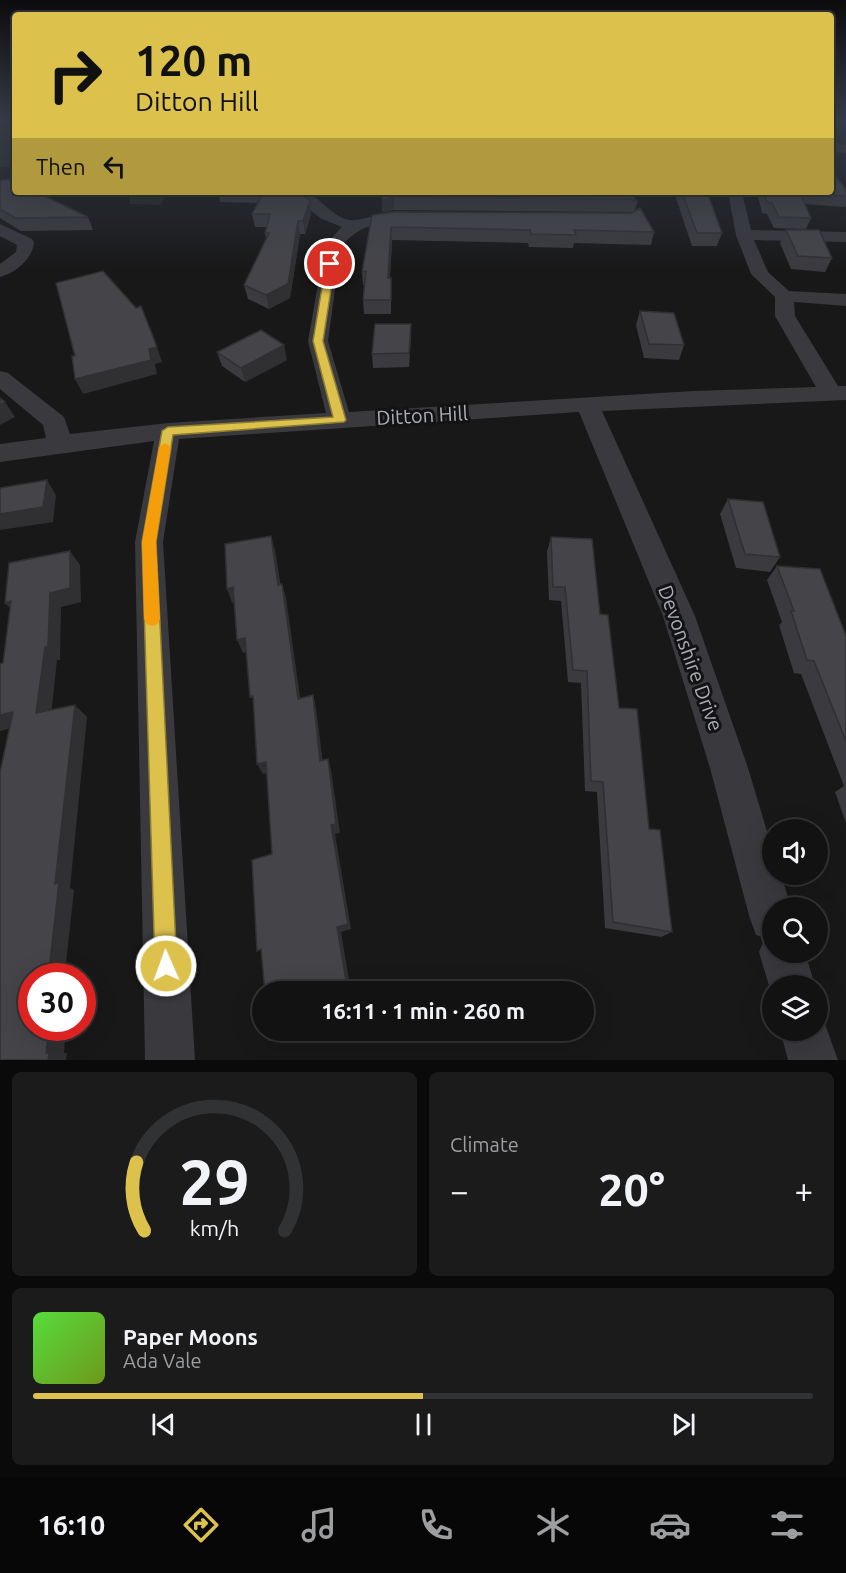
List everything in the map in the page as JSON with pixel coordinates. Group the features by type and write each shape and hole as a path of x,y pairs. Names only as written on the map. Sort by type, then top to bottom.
{"street":[{"path":"301,195 326,214 354,226"},
{"path":"736,195 744,235 760,274 784,296 846,300"},
{"path":"340,420 318,341 333,245 343,232 363,221 394,217 429,217"},
{"path":"0,229 26,243 24,254 0,272"},
{"path":"744,235 846,237"},
{"path":"784,296 785,316 838,393"},
{"path":"0,378 55,422 59,443"},
{"name":"Ditton Hill","path":"0,453 59,443 168,431 838,393"},
{"name":"Devonshire Drive","path":"588,406 679,616 729,768 766,897"},
{"path":"168,431 149,542 170,1060"},
{"path":"807,1041 813,1060"}],"shaded area":[{"path":"128,195 167,195 160,205 130,204"}],"building":[{"path":"834,174 846,190 846,196 831,195 834,195"},
{"path":"8,179 12,181 12,195 42,195 88,217 15,218 0,209 0,181"},
{"path":"262,195 302,195 310,201 303,221 298,221 288,284 266,295 244,285 269,233 265,233 270,214 252,214"},
{"path":"383,195 633,195 637,202 631,199 394,197 382,200"},
{"path":"683,195 708,195 722,233 697,233"},
{"path":"765,195 801,195 811,218 779,217 772,203 767,202"},
{"path":"640,208 654,232 574,230 576,235 531,234 530,230 391,227 388,278 391,278 391,300 363,300 366,271 362,272 372,215 394,212 631,213"},
{"path":"786,230 819,230 832,258 798,256"},
{"path":"103,271 136,308 141,306 157,347 149,349 151,360 75,379 72,356 75,356 56,283"},
{"path":"640,311 674,313 684,345 649,344"},
{"path":"375,324 411,324 409,353 372,354"},
{"path":"261,330 284,345 241,368 217,352"},
{"path":"47,480 43,507 0,514 0,488"},
{"path":"728,499 763,502 780,557 745,554"},
{"path":"271,536 278,585 282,584 298,699 313,695 320,761 328,759 336,824 331,825 348,924 337,927 346,981 264,981 261,949 257,951 252,860 272,854 266,762 257,764 253,696 250,697 245,638 237,640 233,587 227,589 225,544"},
{"path":"551,537 592,539 600,614 608,615 619,708 637,709 649,829 660,830 672,932 613,922 603,782 591,781 587,671 573,670 565,587 553,587"},
{"path":"70,551 70,588 50,593 48,646 45,647 36,713 75,705 55,884 59,882 50,962 56,960 56,963 18,963 18,1041 47,1041 48,1060 0,1060 0,772 13,712 0,715 0,664 3,663 11,601 5,603 9,563"},
{"path":"777,566 820,569 846,636 846,741 814,661 807,660 791,611 794,611"}],"slow traffic":[{"path":"152,619 149,542 165,447"}],"route":[{"path":"166,966 149,542 168,431 340,420 318,341 330,264"}]}
